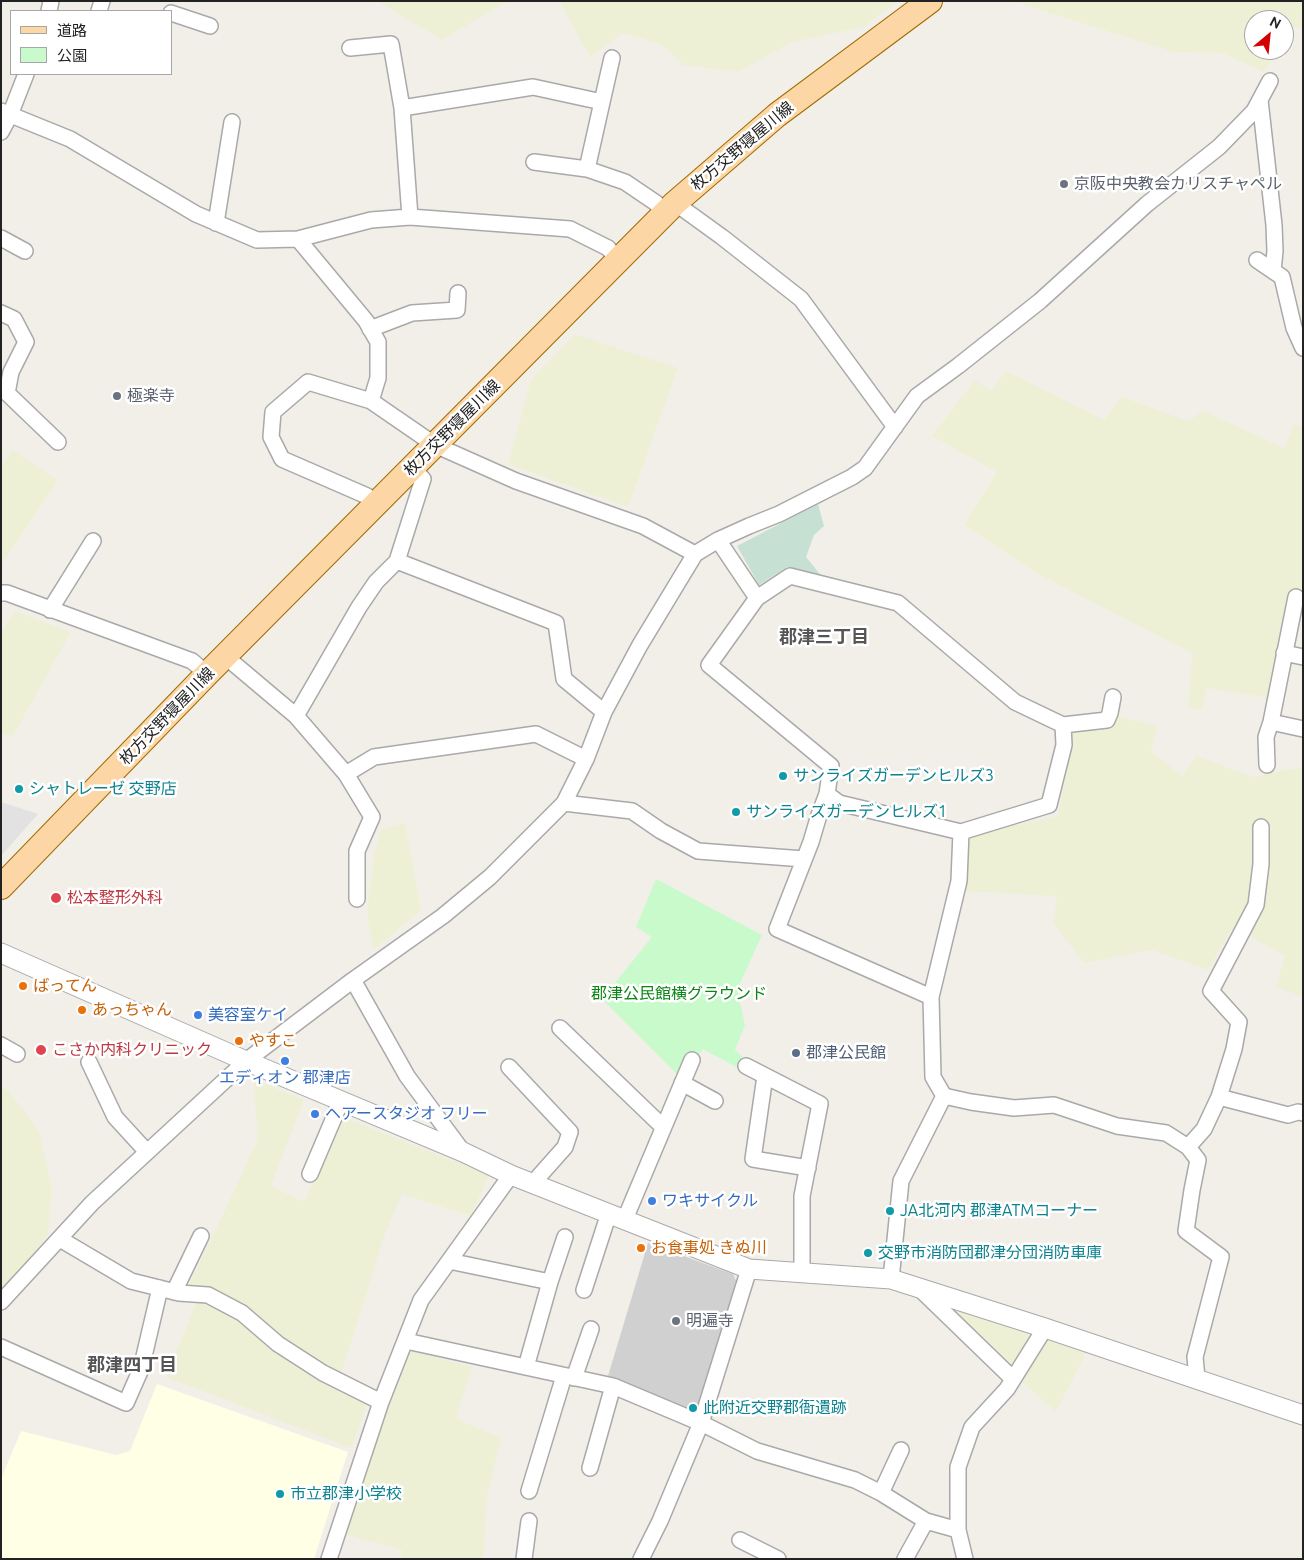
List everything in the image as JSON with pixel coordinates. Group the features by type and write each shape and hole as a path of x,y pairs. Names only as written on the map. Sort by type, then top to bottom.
{"main road":[{"name":"枚方交野寝屋川線","path":"1,887 207,674 670,208 777,115 930,1"}],"street":[{"path":"172,13 210,26"},
{"path":"350,48 391,44 402,108 410,217"},
{"path":"587,169 612,58"},
{"path":"1,132 6,113 25,75"},
{"path":"1,1302 92,1203 246,1061 353,980 443,916 490,877 564,803 586,759 604,712 640,645 695,554 718,540 779,514 852,477 865,468 917,396 1040,301 1147,204 1219,147 1254,111 1270,81"},
{"path":"402,108 533,87 602,102"},
{"path":"1260,100 1274,226 1275,251 1273,271"},
{"path":"6,113 70,139 196,214 256,240 298,240 371,220 410,217 570,228 608,248 618,260"},
{"path":"216,223 232,122"},
{"path":"534,162 587,169 625,182 656,203 670,208 722,237 801,299 895,426"},
{"path":"1,238 25,250"},
{"path":"298,240 366,321 378,342 378,378 371,400"},
{"path":"1257,260 1282,277 1294,328 1303,348"},
{"path":"370,329 412,314 457,318 458,293"},
{"path":"1,313 14,319 26,342 11,372 7,393 58,442"},
{"path":"376,504 367,496 282,458 271,437 274,412 308,382 371,400 435,445 516,481 643,526 695,554"},
{"path":"296,716 359,607 376,582 397,561 423,479 413,468"},
{"path":"718,540 757,598"},
{"path":"50,610 93,541"},
{"path":"397,561 556,623 564,678 604,712"},
{"path":"931,997 777,929 812,842 818,815 827,794 831,766 709,665 757,598 790,576 898,603 1015,702 1063,725 1107,720 1113,697"},
{"path":"1,593 192,661 207,674"},
{"path":"1267,765 1266,737 1296,597"},
{"path":"1284,653 1303,657"},
{"path":"226,657 296,716 346,774 372,817 357,851 357,898"},
{"path":"1270,722 1303,729"},
{"path":"827,794 839,803 960,832 1049,805 1064,745 1063,725"},
{"path":"346,774 374,757 536,734 586,759"},
{"path":"564,803 632,810 661,831 698,851 804,859"},
{"path":"1188,1147 1204,1129 1218,1097 1234,1049 1239,1022 1211,991 1256,905 1262,864 1261,827"},
{"path":"960,832 959,881 931,997 932,1077 944,1096 1014,1108 1054,1105 1117,1126 1166,1133 1188,1147 1198,1160 1186,1231 1221,1257 1195,1357 1197,1378"},
{"path":"1,953 246,1061 463,1152 511,1175 749,1269 891,1279 1197,1378 1303,1415"},
{"path":"353,980 407,1076 463,1152"},
{"path":"560,1028 663,1127"},
{"path":"1,1045 18,1054"},
{"path":"584,1290 617,1216 663,1127 692,1060"},
{"path":"89,1062 115,1117 147,1152"},
{"path":"746,1066 820,1104 802,1196 802,1273"},
{"path":"509,1067 570,1132 565,1146 534,1183"},
{"path":"765,1076 753,1159 808,1168"},
{"path":"682,1083 715,1101"},
{"path":"891,1279 901,1181 944,1096"},
{"path":"1218,1097 1288,1115 1298,1112 1303,1113"},
{"path":"310,1174 341,1101"},
{"path":"329,1559 381,1402 421,1300 511,1175"},
{"path":"1,1347 126,1403 141,1369 167,1290 201,1236"},
{"path":"526,1367 565,1237"},
{"path":"60,1239 131,1281 167,1290 208,1295 216,1299 242,1313 278,1344 315,1368 381,1402"},
{"path":"449,1261 550,1282"},
{"path":"641,1559 675,1499 749,1269"},
{"path":"918,1287 1013,1379"},
{"path":"965,1559 958,1530 958,1467 972,1427 1008,1389 1045,1328"},
{"path":"528,1491 569,1377 591,1329"},
{"path":"406,1342 613,1386 701,1422 757,1451 855,1480 881,1493 926,1521 958,1530"},
{"path":"590,1468 613,1386"},
{"path":"881,1493 901,1450"},
{"path":"524,1559 529,1521"},
{"path":"905,1559 926,1521"},
{"path":"740,1540 778,1559"}],"shaded area":[{"path":"377,1 512,1 499,6 442,40"},
{"path":"559,1 898,1 863,27 792,42 738,72 683,65 661,44 623,33 590,57"},
{"path":"1012,1 1303,1 1303,29 1295,27 1294,28 1294,10 1244,10 1244,60 1272,60 1264,72 1223,53 1174,52"},
{"path":"575,334 678,368 628,507 508,464 531,380"},
{"path":"1006,371 1104,420 1122,397 1188,421 1203,411 1284,448 1294,424 1303,427 1303,597 1270,698 1207,688 1201,711 1188,707 1192,653 1036,573 964,525 997,472 932,436 975,380 991,391"},
{"path":"13,450 58,481 1,565 1,465"},
{"path":"818,504 824,526 814,535 806,557 823,578 787,567 759,585 737,546"},
{"path":"15,611 71,632 13,736 1,733 1,634"},
{"path":"1117,716 1157,726 1151,751 1182,776 1196,756 1254,777 1303,768 1303,997 1276,987 1285,956 1233,927 1208,970 1152,950 1084,963 1053,923 1057,896 963,891 968,835 1058,816 1071,748 1070,728"},
{"path":"1,802 38,814 1,856"},
{"path":"405,823 421,910 373,950 367,911 374,856 381,830"},
{"path":"253,1079 304,1100 271,1186 304,1202 342,1117 489,1175 471,1216 402,1194 385,1234 341,1374 187,1288 258,1139"},
{"path":"1,1086 9,1091 39,1131 52,1189 48,1235 20,1271 1,1290"},
{"name":"明遍寺","path":"648,1243 733,1274 738,1285 700,1416 608,1376"},
{"path":"197,1301 239,1320 263,1343 367,1404 351,1448 166,1377"},
{"path":"945,1305 1086,1353 1056,1412 1020,1380"},
{"path":"410,1351 472,1367 456,1419 501,1438 487,1497 483,1559 400,1559 402,1550 345,1534 388,1405"},
{"path":"157,1384 348,1452 314,1559 1,1559 1,1479 21,1431 116,1455 130,1451"}],"green space":[{"name":"郡津公民館横グラウンド","path":"656,879 762,935 737,990 745,1025 735,1050 743,1057 738,1068 703,1049 698,1056 690,1052 678,1075 602,999 652,937 636,927"}],"place":[{"name":"京阪中央教会カリスチャペル","path":"1064,184"},
{"name":"極楽寺","path":"117,396"},
{"name":"サンライズガーデンヒルズ3","path":"783,776"},
{"name":"シャトレーゼ 交野店","path":"19,789"},
{"name":"サンライズガーデンヒルズ1","path":"736,812"},
{"name":"松本整形外科","path":"56,898"},
{"name":"ばってん","path":"23,986"},
{"name":"あっちゃん","path":"82,1010"},
{"name":"美容室ケイ","path":"198,1015"},
{"name":"やすこ","path":"239,1041"},
{"name":"こさか内科クリニック","path":"41,1050"},
{"name":"郡津公民館","path":"796,1053"},
{"name":"エディオン 郡津店","path":"285,1061"},
{"name":"ヘアースタジオ フリー","path":"315,1114"},
{"name":"ワキサイクル","path":"652,1201"},
{"name":"JA北河内 郡津ATMコーナー","path":"890,1211"},
{"name":"お食事処 きぬ川","path":"641,1248"},
{"name":"交野市消防団郡津分団消防車庫","path":"868,1253"},
{"name":"明遍寺","path":"676,1321"},
{"name":"此附近交野郡衙遺跡","path":"693,1408"},
{"name":"市立郡津小学校","path":"280,1494"}],"district":[{"name":"郡津三丁目","path":"824,637"},
{"name":"郡津四丁目","path":"132,1365"}]}
